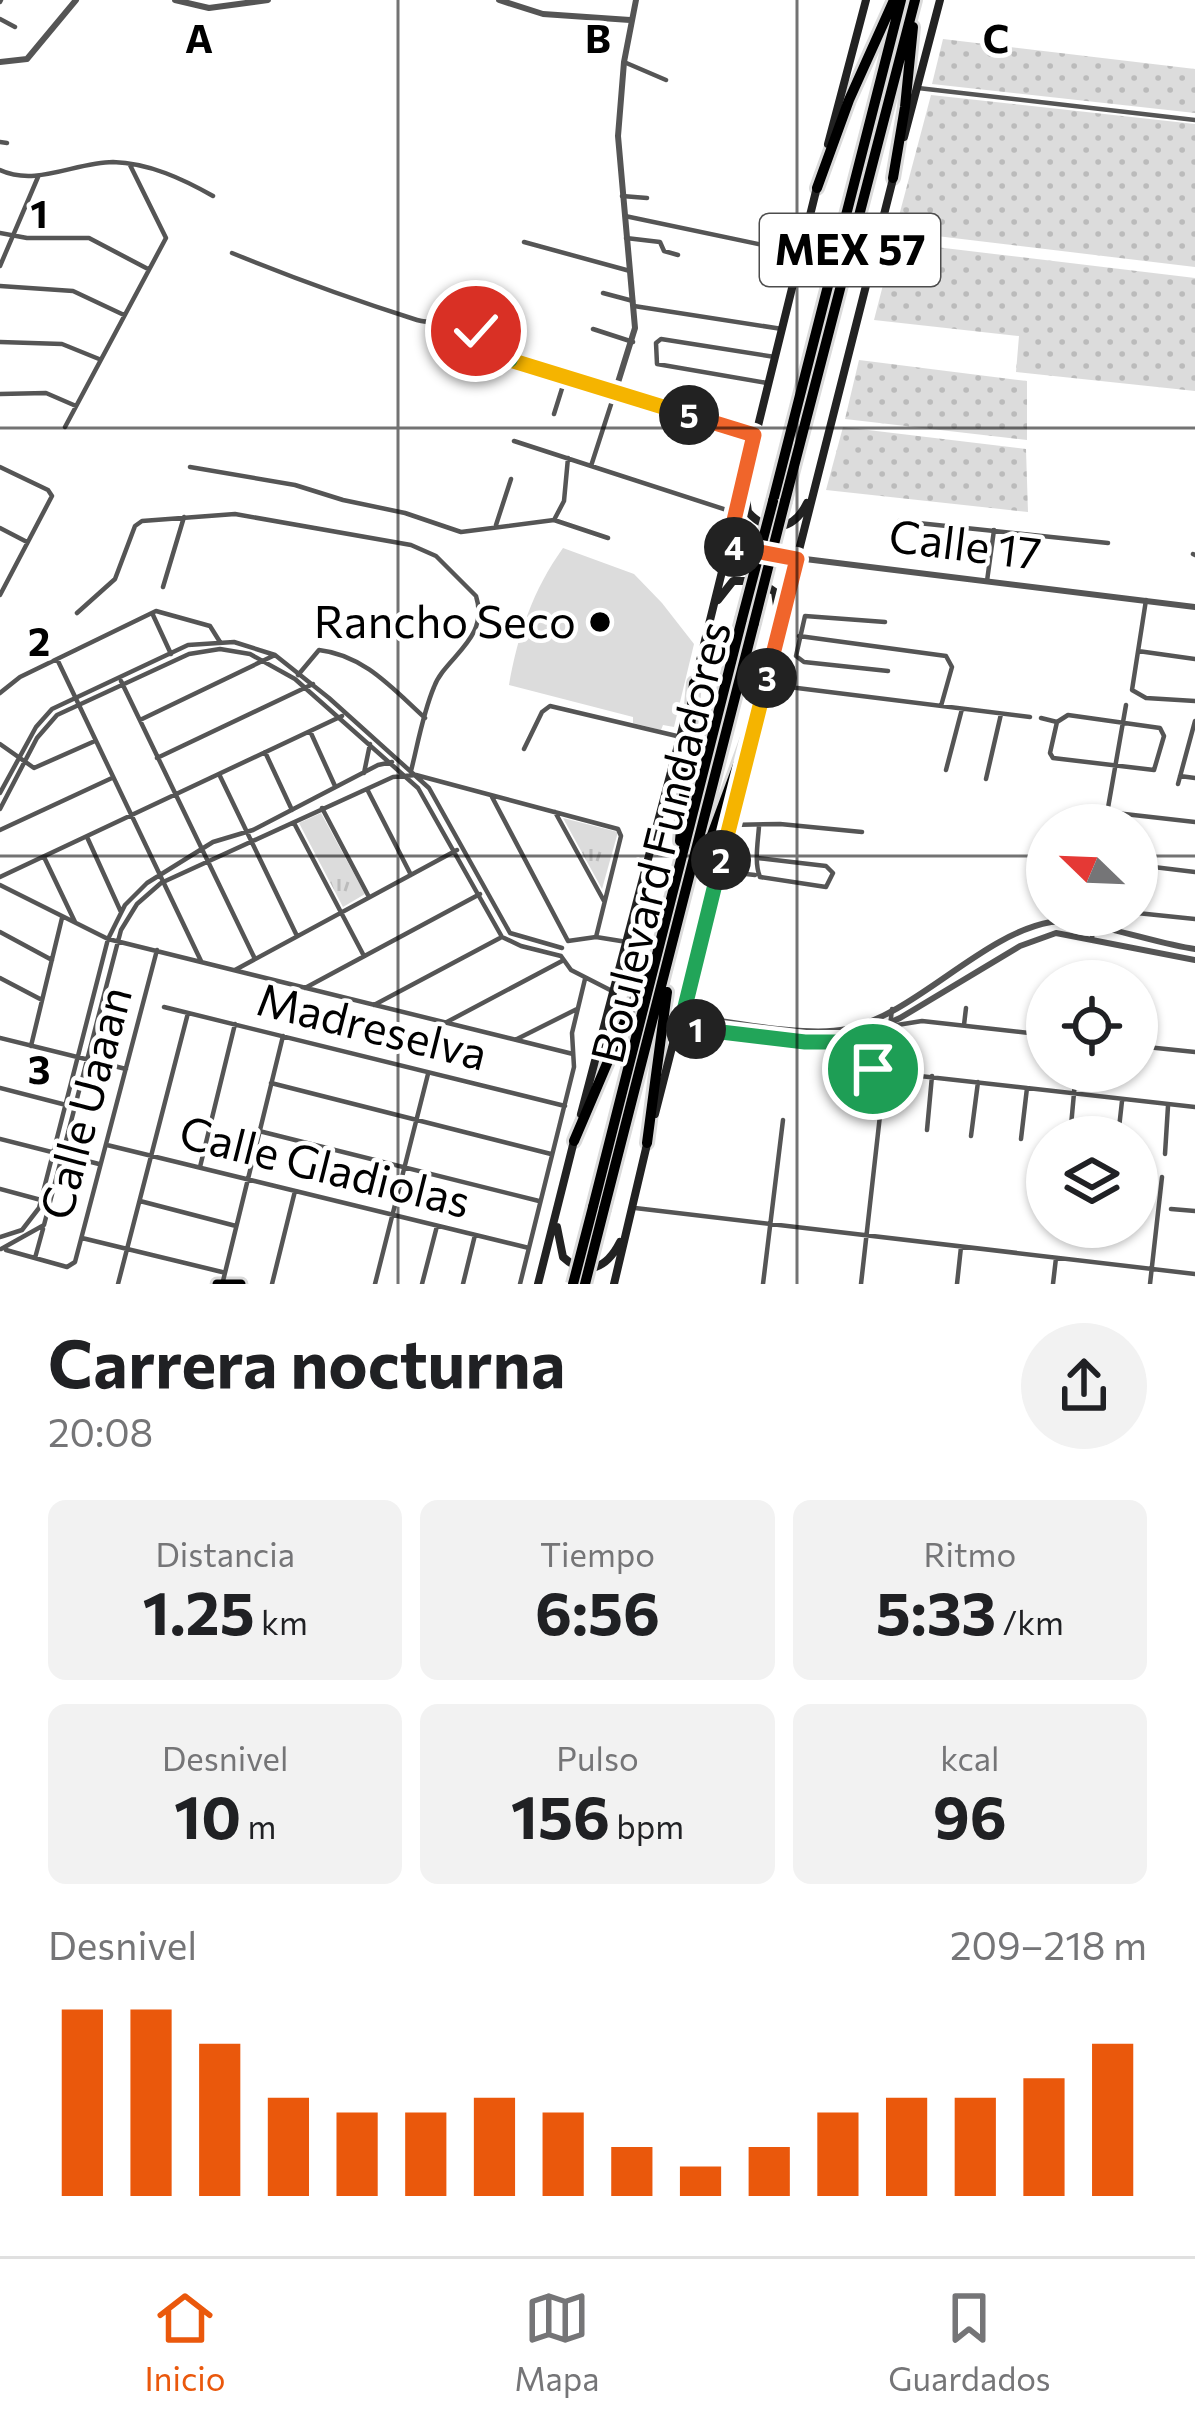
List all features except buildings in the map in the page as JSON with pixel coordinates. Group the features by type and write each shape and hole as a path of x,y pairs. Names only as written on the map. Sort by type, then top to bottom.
{"highway":[{"path":"817,188 849,100 897,0"},
{"name":"Boulevard Fundadores","path":"573,1284 688,895 897,0"},
{"path":"893,178 914,3"},
{"name":"Boulevard Fundadores","path":"585,1284 660,941 914,3"},
{"path":"677,876 694,683"},
{"path":"688,895 759,708"},
{"path":"574,1141 660,941"},
{"path":"647,1143 669,964"}],"main road":[{"path":"538,1284 866,0"},
{"path":"614,1284 940,0"},
{"path":"746,464 748,512 770,527 781,528 796,520 818,474"},
{"path":"711,616 731,583 747,578 760,581 777,597 777,639"},
{"path":"558,1208 558,1247 578,1268 605,1264 628,1224"},
{"path":"221,1281 242,1284"}],"street":[{"path":"0,62 23,60 76,0"},
{"path":"176,0 209,8 268,0"},
{"path":"499,0 543,14 630,20"},
{"path":"591,466 633,342 634,303 618,136 624,62 637,0"},
{"path":"0,19 15,27"},
{"path":"624,62 666,80"},
{"path":"918,88 1195,120"},
{"path":"0,170 14,176 107,163 130,165 180,177 213,196"},
{"path":"65,427 166,235 130,165"},
{"path":"0,266 39,175"},
{"path":"622,196 647,198"},
{"path":"624,216 801,253"},
{"path":"0,232 89,238 149,269"},
{"path":"626,238 660,242 664,251 678,255"},
{"path":"524,242 630,272"},
{"path":"232,253 424,322 442,326 464,322 494,355 754,435"},
{"path":"0,286 73,291 124,315"},
{"path":"603,293 634,303 782,328"},
{"path":"593,329 633,342"},
{"path":"767,383 657,364 656,343 662,339 775,357"},
{"path":"0,341 62,344 100,360"},
{"path":"554,414 565,377"},
{"path":"0,394 46,394 76,406"},
{"path":"514,441 736,513"},
{"path":"554,520 564,501 568,458"},
{"path":"0,467 48,490 51,499 0,595"},
{"path":"190,467 295,485 397,510 456,531 554,520 608,538"},
{"path":"496,524 511,478"},
{"path":"77,614 115,579 136,524 244,515 431,552 476,596 478,604 464,650 433,689 411,774"},
{"path":"163,587 184,517"},
{"path":"899,520 1108,543"},
{"path":"0,528 28,542"},
{"path":"987,581 994,530"},
{"name":"Calle 17","path":"728,546 797,559 1195,607"},
{"path":"1145,600 1131,684 1140,696 1195,701"},
{"path":"0,693 57,658 163,611 210,626 220,645 298,676"},
{"path":"152,613 172,655"},
{"path":"885,622 809,614 803,617 796,656 800,661 888,671"},
{"path":"799,636 946,656 952,667 940,706"},
{"path":"0,809 46,714 172,655 220,645 245,644 275,655 411,774"},
{"path":"298,676 320,650 350,658 367,666 425,718"},
{"path":"1138,651 1195,659"},
{"path":"140,721 275,655"},
{"path":"57,658 200,962"},
{"path":"120,679 255,959"},
{"path":"157,758 309,685"},
{"path":"764,688 1030,718"},
{"path":"1108,804 1126,705"},
{"path":"524,749 542,712 550,706 681,737"},
{"path":"946,770 962,709"},
{"path":"344,715 0,881 76,926 108,939 573,1054"},
{"path":"344,715 390,762 433,793 477,896 502,937 562,955"},
{"path":"986,779 1001,715"},
{"path":"1068,715 1123,722 1160,728 1164,736 1154,770 1053,758 1050,753 1057,722 1068,715"},
{"path":"1041,718 1057,722"},
{"path":"1178,784 1195,721"},
{"path":"310,731 336,788"},
{"path":"0,744 36,768 95,741"},
{"path":"364,773 370,744"},
{"path":"265,752 292,810"},
{"path":"0,793 22,759"},
{"path":"0,1237 16,1234 33,1220 41,1200 117,941 130,912 159,880 220,838 246,833 390,762 404,764"},
{"path":"219,774 297,937"},
{"path":"0,1249 34,1258 62,1155 78,1057 108,939 138,890 366,788 411,774 616,828 621,836 596,937"},
{"path":"1180,776 1195,778"},
{"path":"0,830 112,778"},
{"path":"366,788 412,875"},
{"path":"491,794 568,941"},
{"path":"322,808 369,897"},
{"path":"554,811 604,901"},
{"path":"1158,818 1195,823"},
{"path":"293,822 364,956"},
{"path":"730,825 780,824 862,832"},
{"path":"758,875 759,826"},
{"path":"87,837 121,912"},
{"path":"235,970 459,849"},
{"path":"459,849 510,932 562,955 585,980 614,992"},
{"path":"44,856 76,926"},
{"path":"719,871 826,886 833,873 826,866 757,858"},
{"path":"1158,868 1195,872"},
{"path":"305,988 485,892"},
{"path":"1158,916 1195,920"},
{"path":"31,1046 62,918"},
{"path":"682,1015 832,1031 862,1024 1026,930"},
{"path":"0,932 52,960"},
{"path":"374,1005 510,932"},
{"path":"680,1027 805,1042 845,1042 891,1024 1033,940 1056,933 1195,960"},
{"path":"1135,936 1195,949"},
{"path":"568,941 596,937 628,943"},
{"path":"445,1024 562,955 568,941"},
{"name":"Calle Uaaan","path":"34,1258 69,1267 76,1262 157,950"},
{"path":"0,978 42,1000"},
{"path":"520,1284 574,1067 572,1033 585,980"},
{"name":"Madreselva","path":"164,1007 565,1106"},
{"path":"964,1025 966,1008"},
{"path":"514,1040 577,1009"},
{"path":"861,1284 892,1009"},
{"path":"118,1284 188,1012"},
{"path":"891,1024 922,1021 1026,1032"},
{"path":"200,1167 236,1024"},
{"path":"82,1238 221,1281 283,1036"},
{"path":"0,1038 126,1069"},
{"path":"845,1042 866,1065 1026,1088"},
{"path":"1158,1048 1195,1052"},
{"path":"375,1284 428,1072"},
{"path":"927,1130 932,1076"},
{"path":"971,1136 978,1082"},
{"path":"271,1083 552,1155"},
{"path":"0,1088 70,1106"},
{"path":"1021,1139 1027,1092"},
{"path":"1065,1092 1195,1107"},
{"path":"1072,1116 1074,1093"},
{"path":"1120,1116 1122,1099"},
{"path":"1165,1154 1168,1104"},
{"path":"763,1284 783,1120"},
{"path":"260,1131 541,1202"},
{"path":"0,1139 102,1165"},
{"name":"Calle Gladiolas","path":"107,1145 529,1248"},
{"path":"1150,1284 1162,1177"},
{"path":"0,1190 50,1202"},
{"path":"272,1284 295,1191"},
{"path":"140,1202 236,1226"},
{"path":"632,1208 1195,1274"},
{"path":"1171,1209 1195,1211"},
{"path":"0,1249 44,1225"},
{"path":"422,1284 437,1226"},
{"path":"463,1284 476,1235"},
{"path":"957,1284 961,1246"},
{"path":"1053,1284 1056,1258"}],"green space":[{"path":"943,39 1195,69 1195,113 932,84"},
{"path":"931,95 1195,124 1195,267 895,231"},
{"path":"894,242 1195,278 1195,391 1016,372 1019,336 874,320"},
{"path":"859,360 1027,381 1027,440 845,419"},
{"path":"843,427 1026,449 1028,512 826,490"},
{"name":"Rancho Seco","path":"563,548 634,574 694,644 674,727 663,725 661,730 633,723 633,717 509,685 528,613"},
{"path":"321,813 365,894 343,907 299,823"},
{"path":"563,818 618,832 602,889"}],"place":[{"name":"Rancho Seco","path":"600,622"}],"route":[{"path":"476,331 494,355 754,435 728,546 797,559 680,1027 841,1042 873,1069"}]}
